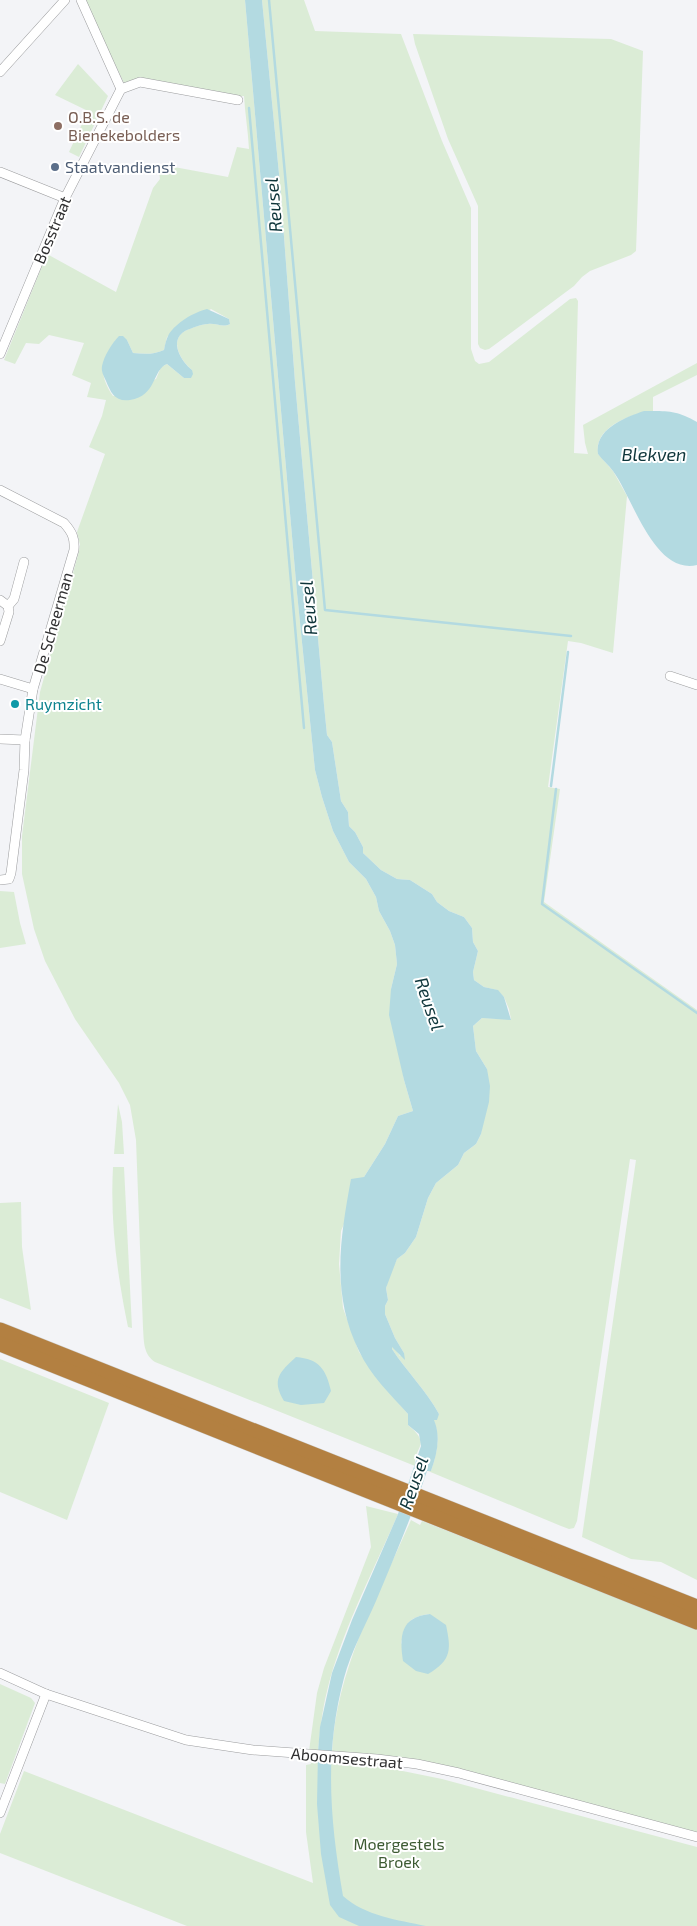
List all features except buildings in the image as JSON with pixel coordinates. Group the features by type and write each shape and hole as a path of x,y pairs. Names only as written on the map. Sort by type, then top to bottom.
{"highway":[{"path":"0,1330 697,1622"},
{"path":"0,1344 400,1497"},
{"path":"420,1505 697,1607"}],"street":[{"path":"0,72 66,0"},
{"path":"81,0 121,88 140,82 238,100"},
{"name":"Bosstraat","path":"0,354 65,198 121,88"},
{"path":"0,172 65,198"},
{"name":"De Scheerman","path":"0,490 64,522 75,540 74,550 33,689 25,740 23,778 12,873 9,879 0,880"},
{"path":"8,606 14,599 24,562"},
{"path":"0,600 8,606 9,612 0,641"},
{"path":"670,676 697,685"},
{"path":"0,679 33,689"},
{"path":"0,739 25,740"},
{"name":"Aboomsestraat","path":"0,1673 46,1694 135,1725 186,1740 253,1750 418,1764 459,1772 697,1837"},
{"path":"0,1813 46,1694"}],"green space":[{"path":"84,0 245,0 297,593 315,770 333,831 349,862 366,879 376,897 379,911 395,945 397,964 391,989 404,1080 413,1111 398,1116 385,1144 364,1177 341,1231 339,1264 343,1308 359,1352 378,1379 408,1414 408,1425 419,1437 421,1442 415,1459 415,1466 155,1362 148,1355 143,1328 136,1140 130,1105 119,1083 75,1019 45,961 34,929 22,874 22,836 40,692 78,555 80,545 77,532 105,454 89,447 102,416 106,400 87,397 91,383 72,375 84,343 49,335 39,344 26,343 15,364 4,360 47,254 116,292 153,188 160,179 158,164 228,177 237,147 249,149 244,96 236,97 146,80 125,85","holes":["211,309 229,319 230,324 227,325 211,324 196,326 180,335 177,346 178,351 184,362 192,370 184,378 167,364 161,367 156,379 113,396 108,388 103,368 107,355 116,340 127,340 133,353 156,353 164,350 167,337"]},
{"path":"262,0 304,0 315,31 401,34 442,141 471,208 471,349 475,361 479,364 489,362 570,299 576,298 578,301 574,453 588,454 583,425 697,363 697,375 653,397 653,411 622,420 607,430 598,443 598,454 613,471 627,496 613,653 568,641 548,787 560,789 544,902 697,1010 697,1580 661,1562 631,1559 582,1537 636,1160 630,1159 577,1521 574,1528 569,1529 561,1526 428,1471 431,1471 437,1445 437,1432 433,1419 439,1414 392,1349 392,1346 400,1356 404,1353 395,1338 385,1314 385,1306 388,1300 386,1288 389,1276 397,1259 405,1253 416,1237 428,1198 436,1183 458,1165 464,1153 476,1144 481,1134 487,1069 476,1051 473,1026 482,1018 511,1019 504,997 497,990 484,987 474,980 473,972 478,951 473,942 472,928 464,917 449,911 437,902 432,894 410,880 397,879 381,870 363,853 363,847 355,832 349,826 348,812 341,801 332,742 327,735 324,705 295,382 280,184"},
{"path":"413,34 611,39 643,51 636,251 631,255 590,271 574,286 489,349 485,350 480,348 478,344 478,206 448,139"},
{"path":"78,64 108,96 79,157 69,152 88,111 55,95"},
{"path":"0,891 14,892 26,944 0,948"},
{"path":"118,1104 122,1122 124,1154 114,1154"},
{"path":"113,1167 124,1167 132,1328 128,1327 115,1247"},
{"path":"21,1202 22,1247 31,1310 0,1298 0,1203"},
{"path":"0,1359 109,1403 67,1520 0,1492"},
{"path":"366,1506 398,1514 349,1623 333,1668 324,1706 318,1752 309,1751 317,1693 324,1668 371,1547"},
{"path":"411,1520 420,1525 422,1521 697,1629 697,1833 473,1773 332,1753 335,1722 341,1692 350,1663 373,1605","holes":["430,1614 401,1644 404,1631 409,1623 416,1617"]},
{"path":"0,1684 31,1698 35,1703 5,1784 0,1783"},
{"name":"Moergestels Broek","path":"309,1757 341,1765 383,1767 442,1779 697,1847 697,1926 187,1926 0,1853 0,1834 24,1771 313,1883 306,1832 306,1765 311,1764"}],"water":[{"name":"Reusel","path":"245,0 262,0 280,184 295,382 324,705 327,735 332,742 341,801 348,812 349,826 355,832 363,847 363,853 381,870 397,879 410,880 432,894 437,902 449,911 464,917 472,928 473,942 478,951 473,972 474,980 484,987 498,990 504,997 511,1020 482,1018 473,1026 476,1051 487,1069 490,1086 489,1102 481,1134 476,1144 464,1153 458,1165 436,1183 428,1198 416,1237 405,1253 397,1259 386,1288 388,1300 385,1306 385,1314 395,1338 404,1353 405,1360 392,1347 392,1349 439,1414 437,1420 434,1420 437,1445 431,1471 427,1471 396,1553 350,1659 338,1706 331,1760 332,1813 343,1896 372,1913 426,1926 359,1926 339,1917 330,1905 321,1854 317,1804 318,1752 320,1727 332,1673 352,1620 398,1514 421,1446 419,1434 408,1425 408,1414 369,1368 350,1330 344,1309 341,1287 341,1245 351,1179 364,1177 385,1144 398,1116 413,1111 389,1015 391,989 397,964 395,945 379,911 376,897 366,879 349,862 333,831 315,770 297,593"},
{"path":"207,309 229,319 230,324 225,326 211,324 196,326 180,335 177,346 178,351 184,362 192,370 191,378 184,378 167,364 162,367 150,388 139,398 121,400 114,396 102,368 106,354 119,336 123,336 127,340 133,353 148,354 160,352 164,350 168,336 176,326 191,315"},
{"name":"Blekven","path":"644,411 672,412 697,422 697,565 682,565 669,558 657,547 646,532 621,483 598,454 598,445 606,431 620,421"},
{"path":"296,1357 316,1363 324,1371 331,1391 324,1403 301,1405 284,1401 278,1387 279,1376"},
{"path":"430,1614 446,1625 449,1647 446,1659 428,1674 416,1671 403,1661 401,1643 404,1629 408,1623 420,1616"}],"waterway":[{"name":"Reusel","path":"269,0 325,610 571,636"},
{"name":"Reusel","path":"249,108 304,728"},
{"path":"551,786 568,652"},
{"path":"556,789 542,904 697,1013"}],"place":[{"name":"O.B.S. de Bienekebolders","path":"58,126"},
{"name":"Staatvandienst","path":"55,167"},
{"name":"Ruymzicht","path":"15,704"}]}
